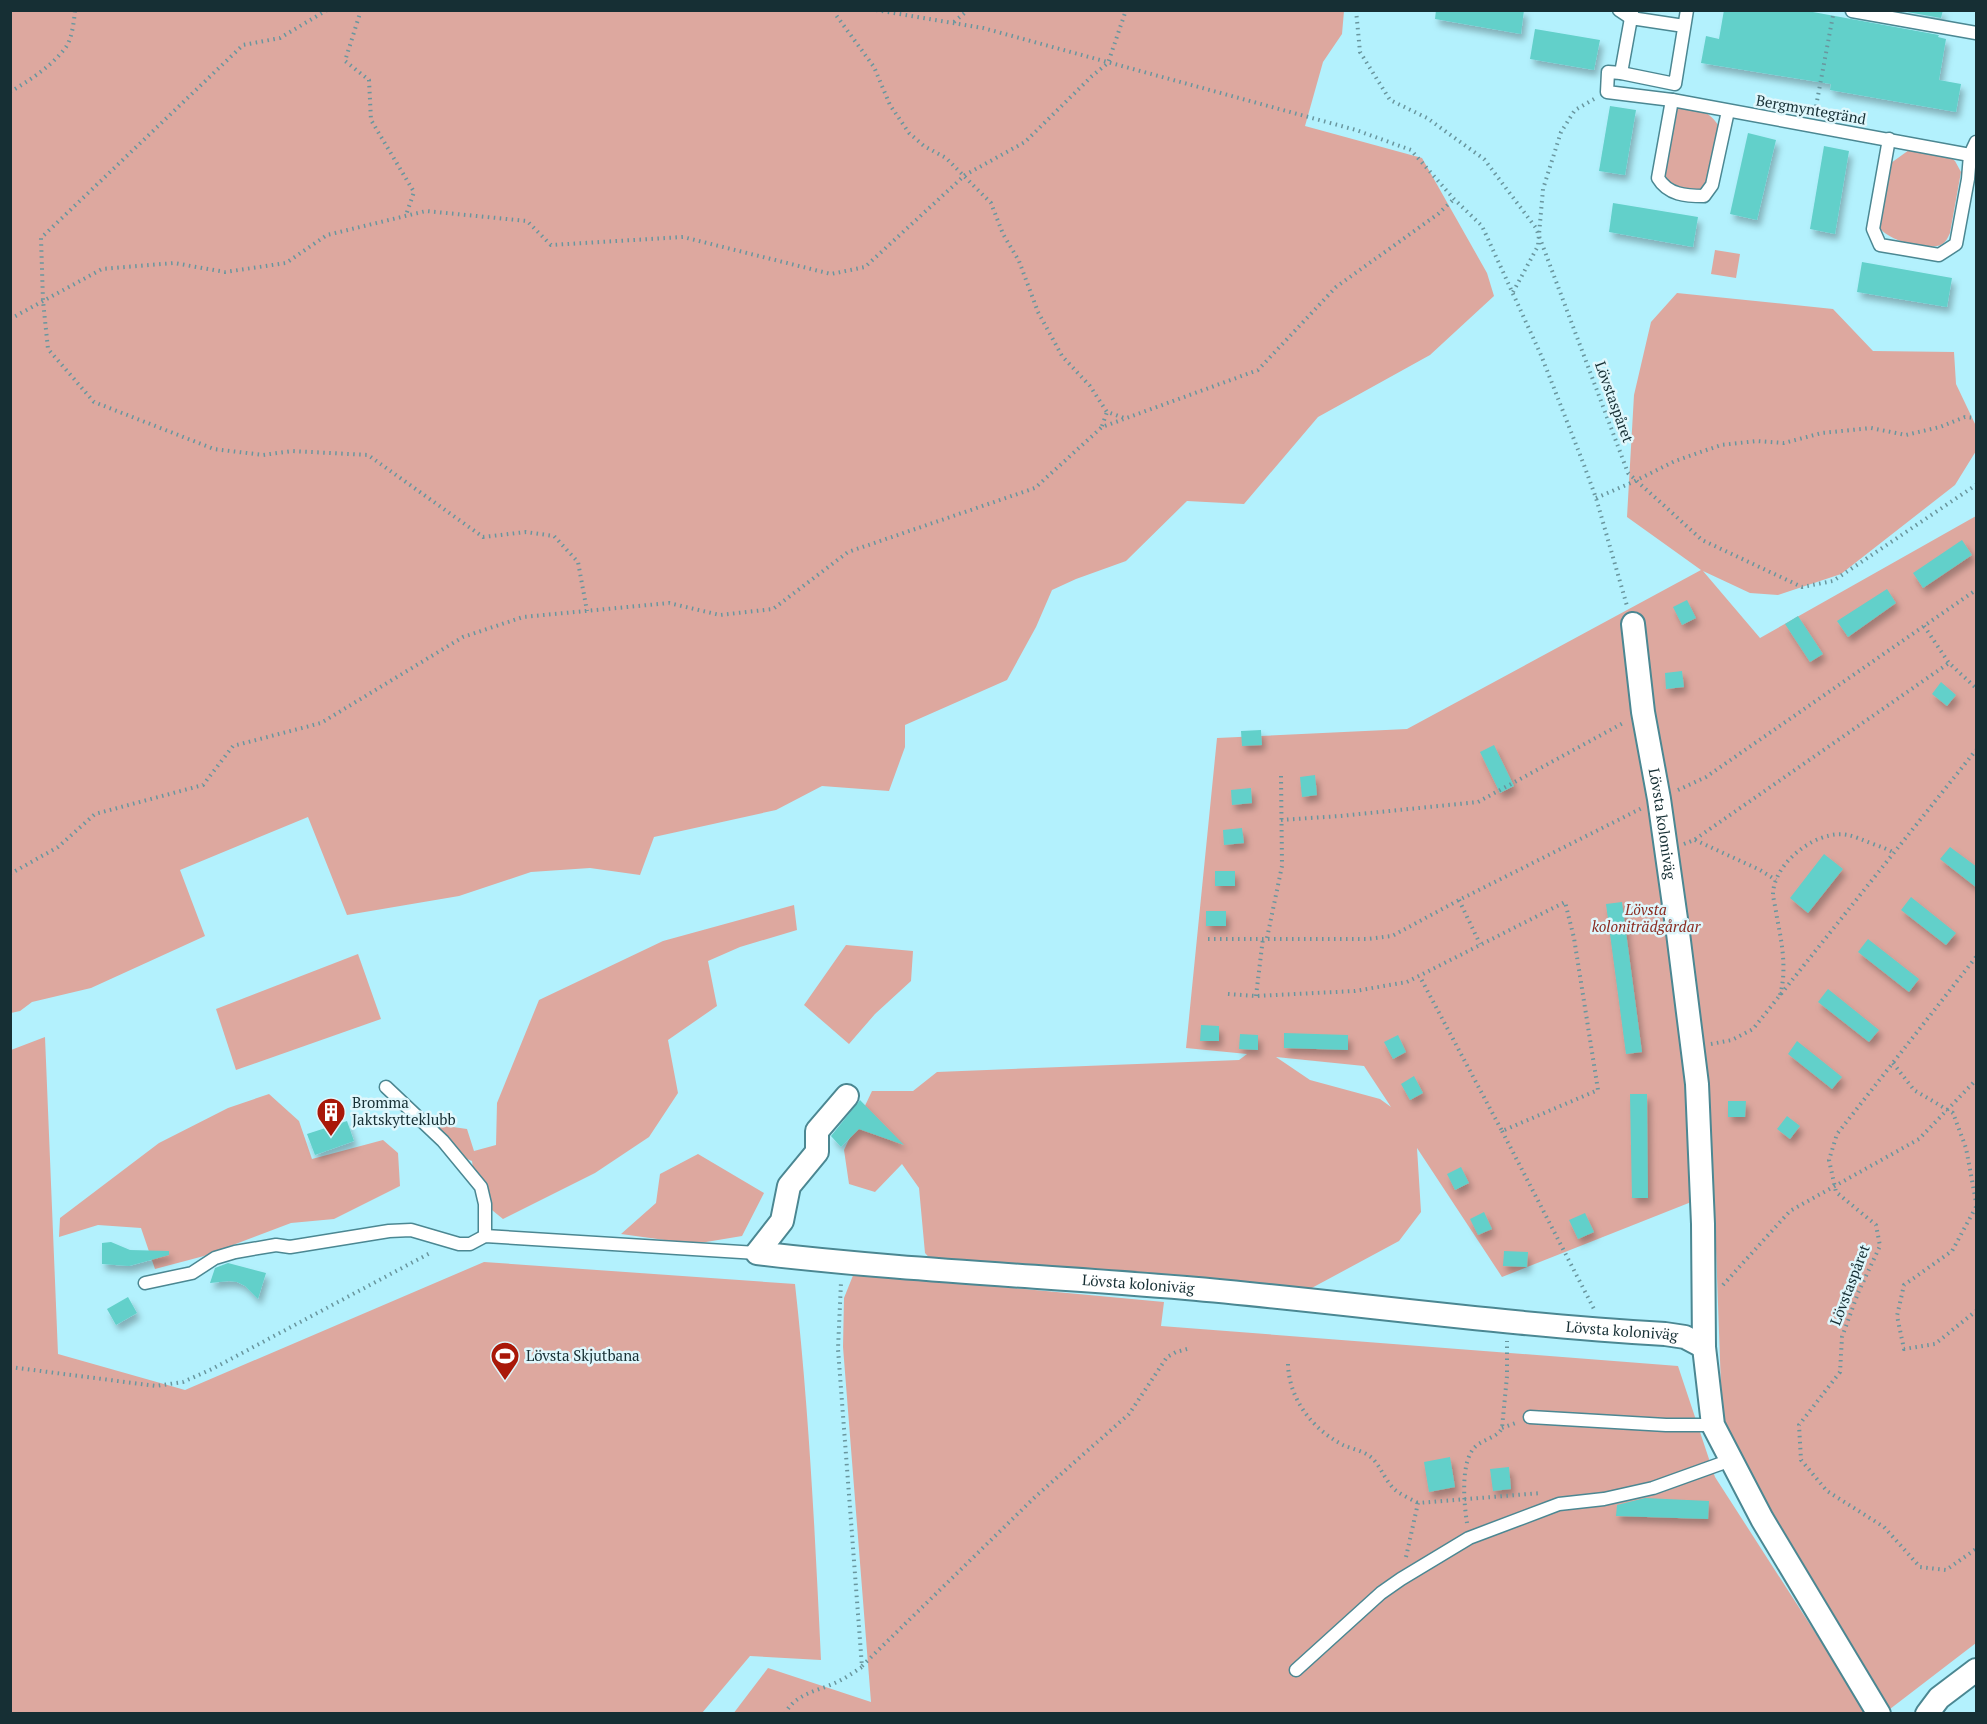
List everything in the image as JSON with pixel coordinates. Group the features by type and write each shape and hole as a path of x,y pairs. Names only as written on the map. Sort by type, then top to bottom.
{"street":[{"name":"Lövsta koloniväg","path":"1633,624 1643,712 1659,799 1693,1048 1703,1224 1704,1347 1713,1425 1762,1519 1880,1713"},
{"path":"756,1253 782,1221 789,1186 817,1152 818,1131 847,1096"},
{"name":"Lövsta koloniväg","path":"756,1253 842,1263 1186,1288 1399,1317 1507,1323 1610,1337 1685,1337 1704,1347"},
{"path":"1927,1713 1940,1698 1977,1670"}],"lane":[{"path":"1619,10 1684,26"},
{"path":"1607,92 1608,72 1675,84 1687,10"},
{"path":"1852,11 1977,33"},
{"path":"1621,73 1632,14"},
{"name":"Bergmyntegränd","path":"1607,92 1672,100 1813,124 1973,157"},
{"path":"1672,100 1658,178 1663,186 1676,193 1704,195 1712,185 1728,111"},
{"path":"1889,139 1873,229 1880,245 1939,255 1956,244 1977,142"},
{"path":"386,1087 443,1141 469,1169 481,1187 485,1204 485,1236"},
{"path":"145,1283 192,1273 216,1258 235,1251 276,1245 299,1246 388,1231 411,1230 459,1244 470,1244 485,1236 756,1253"},
{"path":"1530,1417 1666,1425 1713,1425"},
{"path":"1296,1671 1381,1593 1469,1538 1559,1504 1604,1499 1653,1488 1731,1460"}],"path":[{"path":"10,92 38,74 67,46 75,10"},
{"path":"327,10 280,38 243,45 41,238 43,301 48,349 94,402 214,449 262,455 292,451 368,455 483,537 526,532 554,536 578,562 587,611"},
{"path":"361,10 345,61 369,80 371,120 414,192 406,216"},
{"path":"836,10 836,15 874,67 890,105 909,133 924,147 946,158 992,203 1002,234 1019,261 1038,312 1062,356 1090,386 1107,412 1125,418"},
{"path":"876,10 983,28 1356,130 1411,150 1454,199 1482,226 1541,355 1596,498 1633,624"},
{"path":"954,23 968,10"},
{"path":"10,319 102,270 174,262 225,272 286,263 327,235 426,211 527,221 551,245 683,237 831,274 865,267 965,175 1025,142 1108,63 1126,10"},
{"name":"Lövstaspåret","path":"1356,10 1360,52 1390,100 1427,118 1484,159 1536,228 1628,473 1702,540 1802,586 1833,581 1977,485"},
{"path":"1813,124 1834,10"},
{"path":"1512,292 1538,246 1543,189 1561,132 1575,110 1607,92"},
{"path":"10,874 58,847 95,814 203,785 233,746 321,723 463,637 523,617 669,603 720,615 773,609 849,552 1035,488 1102,427 1258,370 1336,287 1438,214 1454,199"},
{"path":"1102,427 1107,412"},
{"path":"1596,498 1675,461 1721,445 1757,441 1784,443 1842,429 1871,428 1906,435 1940,427 1965,417 1977,418"},
{"path":"1208,939 1367,939 1392,936 1459,900 1706,777 1977,590"},
{"path":"1924,626 1949,663 1977,688"},
{"path":"1666,850 1694,840 1949,663"},
{"path":"1281,820 1478,802 1643,712"},
{"path":"1693,1048 1732,1040 1753,1029 1977,750"},
{"path":"1256,996 1260,961 1282,866 1281,775"},
{"path":"1779,998 1783,985 1784,959 1773,894 1776,880 1785,864 1799,851 1818,839 1836,834 1851,834 1894,853"},
{"path":"1694,840 1760,870 1776,880"},
{"path":"1459,900 1480,944"},
{"path":"1228,994 1256,996 1355,991 1407,982 1565,902 1574,938 1598,1090 1502,1131"},
{"path":"1835,1186 1829,1160 1837,1134 1977,957"},
{"path":"1420,977 1502,1131 1581,1288 1610,1337"},
{"path":"1893,1063 1914,1090 1953,1113 1966,1148 1977,1202"},
{"path":"1704,1306 1790,1211 1918,1139 1977,1080"},
{"name":"Lövstaspåret","path":"1835,1186 1836,1192 1876,1225 1880,1246 1858,1293 1842,1337 1840,1372 1799,1425 1801,1460 1827,1491 1884,1527 1920,1567 1946,1570 1977,1549"},
{"path":"1977,1207 1952,1251 1904,1285 1897,1316 1904,1349 1935,1344 1977,1311"},
{"path":"10,1367 156,1386 183,1382 212,1369 432,1252 459,1244"},
{"path":"842,1263 838,1348 862,1667"},
{"path":"1469,1538 1464,1500 1467,1461 1474,1448 1499,1434 1502,1428 1507,1376 1507,1323"},
{"path":"785,1713 805,1694 837,1682 862,1667 1035,1497 1129,1414 1167,1357 1187,1349"},
{"path":"1288,1364 1288,1380 1304,1414 1327,1437 1364,1452 1372,1458 1394,1489 1418,1503 1537,1492 1552,1496 1559,1504"},
{"path":"1401,1579 1418,1503"}],"green space":[{"path":"10,11 1344,11 1342,34 1323,62 1305,126 1422,158 1487,273 1494,296 1430,355 1318,417 1244,504 1187,501 1126,561 1052,590 1036,627 1007,680 905,725 905,747 889,791 822,786 776,810 654,837 640,875 590,868 531,872 459,896 347,915 308,817 180,870 205,936 91,988 32,1002 20,1011 11,1013"},
{"path":"1686,106 1706,113 1720,128 1706,187 1700,190 1688,190 1676,186 1661,177 1673,114 1678,108"},
{"path":"1909,150 1948,155 1955,161 1961,172 1950,233 1945,242 1939,245 1931,247 1897,240 1879,227 1891,163"},
{"path":"1715,250 1740,254 1736,278 1711,274"},
{"name":"Lövsta koloniträdgårdar","path":"1677,293 1833,309 1873,351 1954,352 1956,384 1976,426 1976,451 1955,485 1841,574 1778,595 1750,593 1703,571 1760,638 1976,516 1976,1643 1890,1709 1751,1477 1722,1415 1714,1193 1502,1277 1417,1148 1421,1212 1399,1241 1308,1290 998,1270 980,1285 1164,1302 1161,1326 1678,1366 1715,1477 1867,1713 733,1714 768,1668 871,1702 843,1347 844,1298 854,1273 951,1282 925,1253 919,1188 902,1164 875,1192 849,1184 844,1150 872,1091 913,1091 937,1072 1239,1060 1247,1054 1186,1048 1217,738 1407,729 1701,570 1627,517 1634,395 1651,322","holes":["1276,1057 1364,1066 1391,1107 1380,1099 1310,1080"]},
{"path":"794,905 797,930 740,947 708,961 717,1006 668,1040 678,1093 649,1137 595,1173 503,1219 477,1198 472,1161 442,1149 432,1124 467,1129 474,1151 496,1145 497,1103 539,1000 663,941"},
{"path":"846,945 913,951 911,981 875,1014 849,1044 804,1005"},
{"path":"358,954 381,1019 236,1070 216,1009"},
{"name":"Lövsta Skjutbana","path":"45,1037 58,1354 185,1390 484,1262 795,1284 808,1425 821,1660 750,1656 702,1713 11,1713 11,1050"},
{"path":"269,1094 299,1121 312,1159 383,1140 398,1153 400,1186 334,1219 291,1223 204,1256 155,1269 141,1228 98,1225 59,1237 60,1218 159,1143 228,1108"},
{"path":"698,1154 764,1193 742,1236 694,1244 621,1234 656,1203 660,1174"}],"building":[{"path":"1436,10 1524,10 1521,34 1435,19"},
{"path":"1724,10 1802,10 1939,35 1938,37 1946,39 1939,80 1961,84 1956,112 1830,90 1831,84 1701,63 1706,36 1719,39"},
{"path":"1896,10 1943,10 1941,18"},
{"path":"1535,29 1600,40 1594,70 1530,59"},
{"path":"1610,106 1636,110 1625,175 1599,171"},
{"path":"1748,133 1776,140 1757,220 1730,214"},
{"path":"1824,146 1849,151 1835,234 1810,229"},
{"path":"1613,203 1698,217 1693,247 1609,232"},
{"path":"1862,262 1952,278 1947,307 1857,292"},
{"path":"1962,540 1972,555 1923,588 1913,573"},
{"path":"1887,589 1896,603 1848,637 1837,621"},
{"path":"1687,600 1696,618 1682,625 1673,607"},
{"path":"1798,616 1823,654 1810,662 1785,624"},
{"path":"1682,671 1684,687 1666,689 1665,673"},
{"path":"1941,682 1956,695 1947,706 1932,694"},
{"path":"1261,730 1262,745 1242,746 1241,731"},
{"path":"1494,745 1514,786 1500,793 1480,752"},
{"path":"1315,775 1317,795 1302,797 1300,777"},
{"path":"1251,788 1252,803 1232,805 1231,790"},
{"path":"1242,828 1244,843 1224,845 1223,830"},
{"path":"1950,847 1977,867 1977,888 1940,859"},
{"path":"1824,854 1843,869 1808,913 1790,898"},
{"path":"1215,871 1235,871 1235,886 1215,886"},
{"path":"1911,897 1956,933 1946,945 1901,910"},
{"path":"1622,902 1642,1052 1626,1054 1606,904"},
{"path":"1206,911 1226,911 1226,926 1206,926"},
{"path":"1868,939 1919,979 1909,992 1858,952"},
{"path":"1828,989 1879,1030 1869,1042 1818,1002"},
{"path":"1201,1025 1219,1026 1219,1041 1200,1041"},
{"path":"1284,1033 1348,1035 1348,1050 1284,1048"},
{"path":"1240,1034 1258,1035 1258,1050 1239,1049"},
{"path":"1398,1035 1406,1052 1393,1059 1384,1042"},
{"path":"1797,1041 1842,1077 1832,1089 1788,1054"},
{"path":"1414,1076 1423,1093 1410,1100 1401,1084"},
{"path":"1630,1094 1647,1094 1648,1198 1632,1198"},
{"path":"860,1100 904,1145 859,1129 841,1147 831,1136"},
{"path":"1728,1101 1746,1101 1745,1117 1728,1117"},
{"path":"1787,1116 1800,1126 1790,1139 1777,1129"},
{"name":"Bromma Jaktskytteklubb","path":"347,1121 354,1141 315,1155 307,1134"},
{"path":"1461,1167 1469,1183 1455,1190 1447,1174"},
{"path":"1484,1212 1492,1229 1478,1235 1470,1219"},
{"path":"1585,1213 1594,1232 1578,1239 1569,1220"},
{"path":"111,1242 130,1250 169,1251 169,1255 129,1266 102,1264 102,1243"},
{"path":"1504,1251 1528,1252 1527,1267 1503,1266"},
{"path":"228,1263 266,1273 258,1299 245,1286 237,1282 210,1283 215,1268"},
{"path":"128,1297 137,1313 116,1325 107,1309"},
{"path":"1450,1457 1455,1487 1429,1492 1424,1462"},
{"path":"1509,1467 1511,1489 1493,1491 1490,1469"},
{"path":"1645,1498 1709,1501 1708,1519 1616,1516 1617,1505"}],"place":[{"name":"Bromma Jaktskytteklubb","path":"331,1138"},
{"name":"Lövsta Skjutbana","path":"505,1382"}]}
